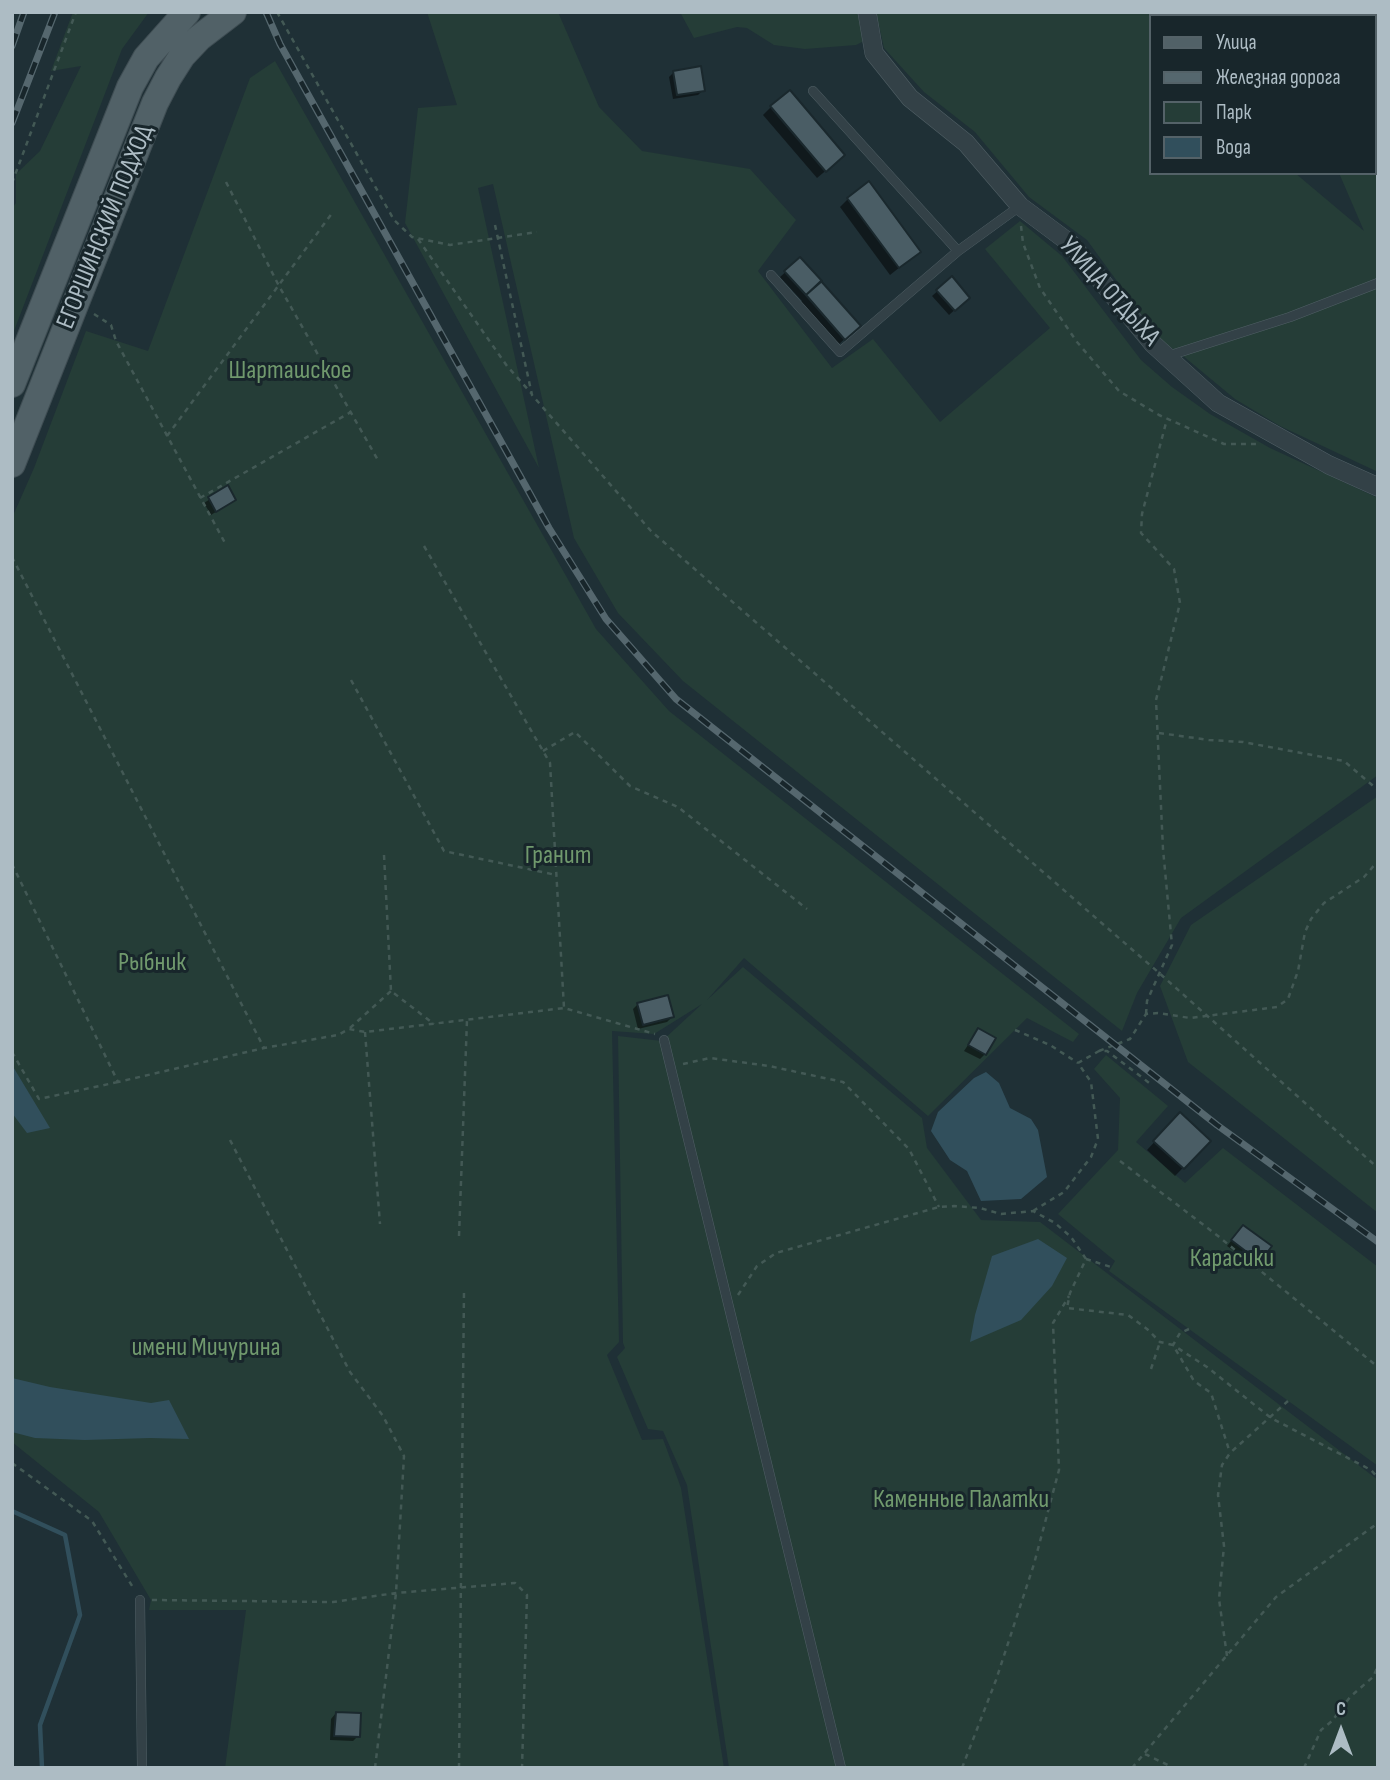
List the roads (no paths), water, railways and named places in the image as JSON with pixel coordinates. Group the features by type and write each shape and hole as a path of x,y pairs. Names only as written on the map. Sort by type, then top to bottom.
{"main road":[{"name":"ЕГОРШИНСКИЙ ПОДХОД","path":"12,384 130,87 146,58 187,12"},
{"name":"ЕГОРШИНСКИЙ ПОДХОД","path":"12,464 150,116 168,78 182,56 199,38 233,12"}],"street":[{"name":"УЛИЦА ОТДЫХА","path":"867,12 874,52 910,98 966,143 1020,205 1071,244 1153,344 1218,403 1290,445 1378,487"}],"lane":[{"path":"813,90 958,251"},
{"path":"771,275 840,352 958,251 1020,205"},
{"path":"1168,356 1290,317 1378,283"},
{"path":"664,1040 841,1768"},
{"path":"140,1600 142,1768"}],"water":[{"path":"12,1065 50,1128 27,1133 12,1113"},
{"path":"986,1072 999,1083 1010,1108 1031,1119 1038,1130 1047,1177 1021,1199 981,1201 967,1171 950,1160 931,1131 938,1112 974,1078"},
{"path":"1038,1239 1067,1258 1052,1286 1021,1320 970,1342 992,1256"},
{"path":"12,1378 50,1387 151,1403 169,1400 189,1439 85,1440 35,1438 12,1432"}],"waterway":[{"path":"12,1511 65,1535 80,1615 40,1725 42,1768"}],"railway":[{"path":"12,46 24,12"},
{"path":"12,123 55,12"},
{"path":"266,12 280,44 549,528 606,619 676,699 1217,1125 1378,1242"}],"park label":[{"name":"Шарташское","path":"290,371"},
{"name":"Гранит","path":"558,856"},
{"name":"Рыбник","path":"152,963"},
{"name":"Карасики","path":"1232,1259"},
{"name":"имени Мичурина","path":"206,1348"},
{"name":"Каменные Палатки","path":"961,1500"}]}
